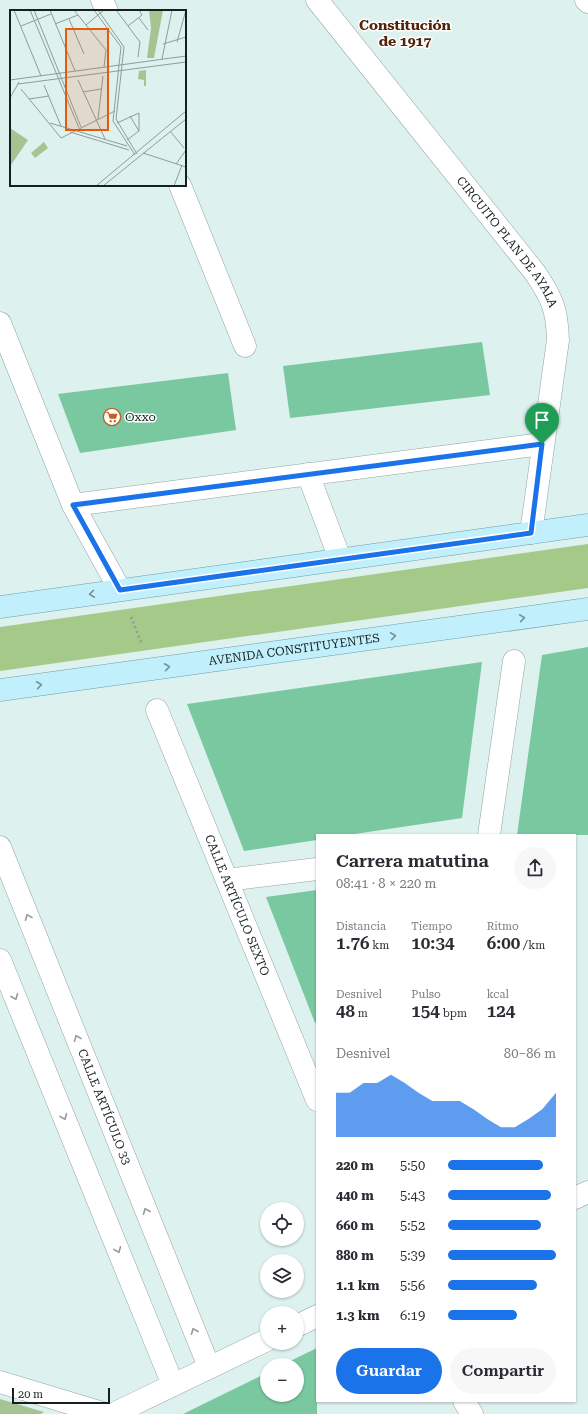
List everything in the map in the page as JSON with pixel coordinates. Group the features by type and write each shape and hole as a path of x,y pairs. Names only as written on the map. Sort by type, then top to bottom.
{"main road":[{"path":"0,607 588,525"},
{"name":"AVENIDA CONSTITUYENTES","path":"0,690 588,609"}],"street":[{"path":"102,0 107,10"},
{"name":"CIRCUITO PLAN DE AYALA","path":"317,0 536,274 550,296 557,317 558,340 542,444 531,533"},
{"path":"180,186 245,346"},
{"path":"0,323 73,505 120,590"},
{"path":"73,505 542,444"},
{"path":"308,474 340,559"},
{"path":"489,834 514,661"},
{"name":"CALLE ARTÍCULO SEXTO","path":"158,710 316,1098"},
{"name":"CALLE ARTÍCULO 33","path":"0,847 209,1367"},
{"path":"227,880 316,869"},
{"path":"0,960 173,1385"},
{"path":"576,1198 588,1192"},
{"path":"304,1322 316,1316"},
{"path":"114,1414 260,1343"},
{"path":"0,1382 106,1414"},
{"path":"465,1402 472,1414"}],"path":[{"path":"120,590 152,669"}],"green space":[{"path":"588,544 588,588 0,671 0,627"},
{"path":"0,1399 44,1412 41,1414 0,1414"}],"building":[{"path":"482,342 490,395 290,418 283,366"},
{"path":"228,373 236,430 80,453 58,394"},
{"path":"588,647 588,835 517,834 542,655"},
{"path":"482,662 462,818 355,834 316,834 316,840 244,851 187,704"},
{"path":"316,890 315,1023 266,897"},
{"path":"316,1348 317,1414 183,1414 260,1376 260,1402 304,1402 304,1358 296,1358"}],"place":[{"name":"Oxxo","path":"112,417"}],"district":[{"name":"Constitución de 1917","path":"405,34"}],"route":[{"path":"542,444 531,533 120,590 73,505 542,444"}]}
